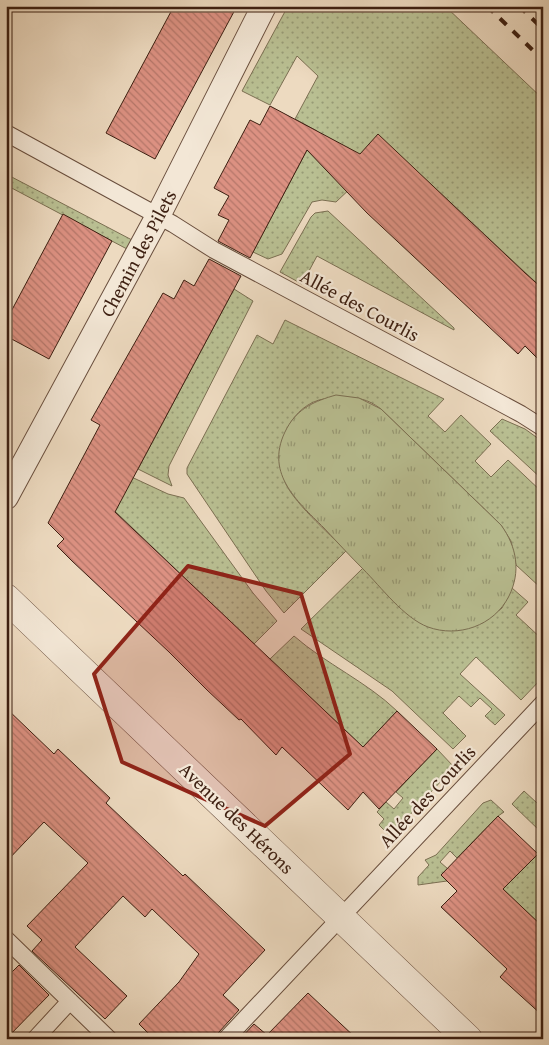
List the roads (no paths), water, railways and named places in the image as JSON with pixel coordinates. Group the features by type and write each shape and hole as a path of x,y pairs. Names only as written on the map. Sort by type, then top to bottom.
{"street":[{"name":"Chemin des Pilets","path":"6,497 158,216 264,6"},
{"name":"Avenue des Hérons","path":"6,598 468,1039"}],"lane":[{"name":"Allée des Courlis","path":"6,133 158,216 214,250 521,414 543,428"},
{"name":"Allée des Courlis","path":"226,1039 543,703"},
{"path":"6,939 109,1039"},
{"path":"35,1039 70,1001"}],"railway":[{"path":"487,6 543,60"},
{"path":"519,6 543,29"}]}
